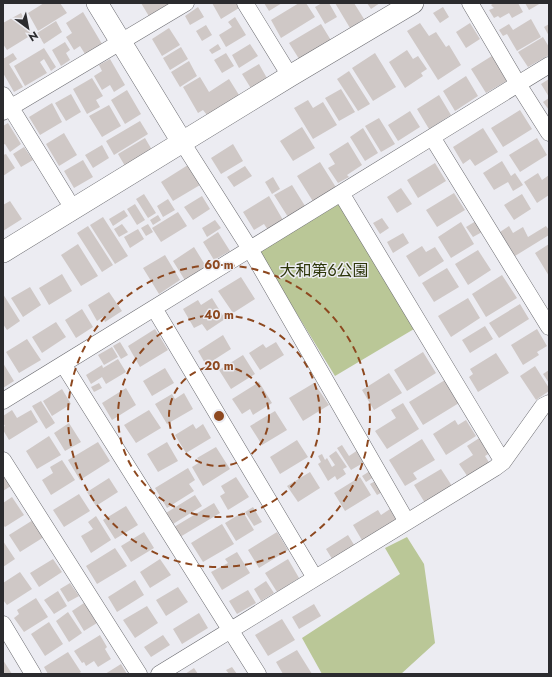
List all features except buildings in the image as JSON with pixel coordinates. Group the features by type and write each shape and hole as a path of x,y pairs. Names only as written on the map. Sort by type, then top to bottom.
{"street":[{"path":"97,3 182,142 250,249 407,522"},
{"path":"74,209 5,105 120,42 186,3"},
{"path":"245,3 290,76"},
{"path":"3,252 290,76 413,3"},
{"path":"470,3 549,133"},
{"path":"3,401 549,65"},
{"path":"432,137 549,327"},
{"path":"341,193 503,462"},
{"path":"154,308 315,578"},
{"path":"63,364 258,674"},
{"path":"158,674 495,468 503,462 544,406 549,403"},
{"path":"3,460 139,674"},
{"path":"3,624 34,674"}],"green space":[{"name":"大和第6公園","path":"339,204 414,329 335,376 259,252"},
{"path":"407,537 424,564 435,643 401,674 322,674 302,638 400,574 385,548"}]}
